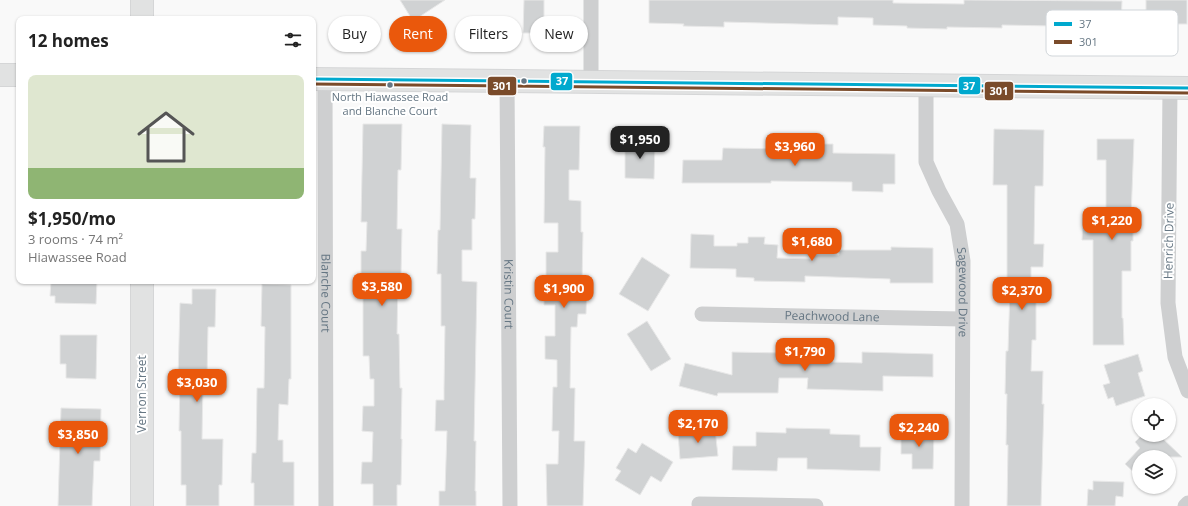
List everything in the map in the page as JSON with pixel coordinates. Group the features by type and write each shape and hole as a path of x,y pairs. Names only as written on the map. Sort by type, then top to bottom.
{"main road":[{"path":"142,0 142,16"},
{"path":"0,75 16,75"},
{"path":"319,79 1179,88"},
{"name":"Vernon Street","path":"142,284 142,506"}],"street":[{"path":"591,0 591,81"},
{"name":"Blanche Court","path":"319,79 326,506"},
{"name":"Kristin Court","path":"507,81 510,506"},
{"name":"Sagewood Drive","path":"926,85 926,162 939,191 958,224 963,261 962,506"},
{"name":"Henrich Drive","path":"1179,88 1168,303 1175,357 1188,391"},
{"name":"Peachwood Lane","path":"702,314 962,319"},
{"path":"1185,506 1188,503"},
{"path":"699,504 816,506"}],"building":[{"path":"400,0 445,0 421,16 410,16"},
{"path":"524,0 544,0 544,16 530,16 530,33 523,33"},
{"path":"649,0 893,0 893,3 964,4 964,0 1122,1 1122,10 1046,10 1046,26 1002,25 1002,28 907,28 907,26 873,25 873,18 838,17 838,25 724,22 724,27 649,23"},
{"path":"1146,0 1187,0 1187,24 1178,24 1178,10 1146,10"},
{"path":"363,124 402,124 401,170 398,170 397,229 402,229 401,276 398,276 397,334 399,334 400,388 402,388 402,439 401,485 397,485 397,506 373,506 373,484 361,484 362,462 372,462 373,432 362,431 363,406 374,406 374,379 370,379 369,356 363,356 363,275 361,275 361,251 366,251 367,222 361,222"},
{"path":"442,124 471,125 470,178 476,178 475,219 472,219 472,250 462,250 462,281 477,282 474,441 476,441 476,506 439,506 439,491 445,491 447,431 435,431 436,400 444,400 445,326 441,326 441,274 437,274 438,230 440,230"},
{"path":"544,126 580,126 579,170 569,170 569,200 581,201 581,232 583,232 582,284 587,284 586,314 578,314 577,327 571,327 570,388 575,388 574,441 585,441 583,506 547,506 546,464 558,464 559,431 552,431 553,387 557,387 557,360 545,359 545,336 555,336 555,305 544,305 544,283 546,283 546,252 558,252 558,223 544,223"},
{"path":"994,129 1044,130 1043,186 1035,186 1034,244 1044,244 1043,267 1031,267 1031,299 1036,299 1036,340 1032,340 1031,371 1043,371 1042,404 1044,404 1041,506 1007,506 1008,445 1006,445 1007,394 1005,394 1010,289 1007,288 1007,185 993,185"},
{"path":"1097,139 1134,139 1131,218 1133,218 1133,241 1131,241 1131,271 1122,271 1122,318 1124,345 1093,345 1093,240 1082,240 1083,218 1106,218 1106,160 1097,160"},
{"path":"625,141 655,142 654,179 625,178"},
{"path":"788,144 833,144 833,153 895,154 895,184 883,184 883,192 852,191 852,182 771,181 771,183 682,183 683,160 722,160 723,148 788,149"},
{"path":"691,234 714,235 714,246 737,246 737,243 748,243 748,237 765,237 764,244 778,245 777,258 812,259 812,255 839,255 839,250 891,250 891,247 933,248 933,283 890,283 890,279 805,276 805,282 754,281 754,278 736,277 736,269 690,268"},
{"path":"642,257 670,275 648,311 619,294"},
{"path":"51,284 97,284 96,304 55,303 55,296 50,296"},
{"path":"262,284 291,285 291,379 289,379 288,405 279,404 278,440 283,440 283,462 294,462 294,506 254,506 254,483 251,483 252,453 256,453 257,388 264,388 265,327 261,326"},
{"path":"192,289 216,289 215,327 208,327 207,379 203,379 202,439 223,439 222,485 219,485 219,506 186,506 186,485 181,485 181,431 179,431 180,379 178,379 180,303 192,304"},
{"path":"647,321 671,359 651,371 627,334"},
{"path":"60,335 97,335 96,379 66,378 66,364 60,364"},
{"path":"732,352 831,354 831,362 862,363 862,352 933,354 933,377 883,376 883,391 807,389 808,378 779,378 778,393 718,393 717,396 679,386 685,363 732,375"},
{"path":"1138,354 1143,371 1138,373 1145,396 1132,398 1132,400 1116,406 1113,397 1108,399 1103,385 1110,383 1104,365"},
{"path":"61,408 101,409 100,461 94,461 92,506 58,506"},
{"path":"786,428 830,429 830,434 860,435 860,447 881,447 880,471 807,469 807,458 778,458 777,471 732,470 733,446 756,446 756,432 786,433"},
{"path":"715,429 718,456 680,459 678,432"},
{"path":"901,431 934,431 933,469 912,469 912,454 901,454"},
{"path":"1135,442 1166,442 1175,450 1138,450 1140,448"},
{"path":"642,443 673,462 661,482 651,476 640,495 615,480 621,471 616,468 628,448 636,453"},
{"path":"1176,451 1182,457 1176,457"},
{"path":"1132,457 1132,470 1125,464"},
{"path":"1093,481 1124,482 1123,497 1116,496 1115,506 1087,506 1088,489 1093,490"}],"transit line":[{"name":"37","path":"316,79 1188,88"},
{"name":"301","path":"316,84 1188,93"}],"place":[{"name":"North Hiawassee Road and Blanche Court","path":"390,85"}]}
